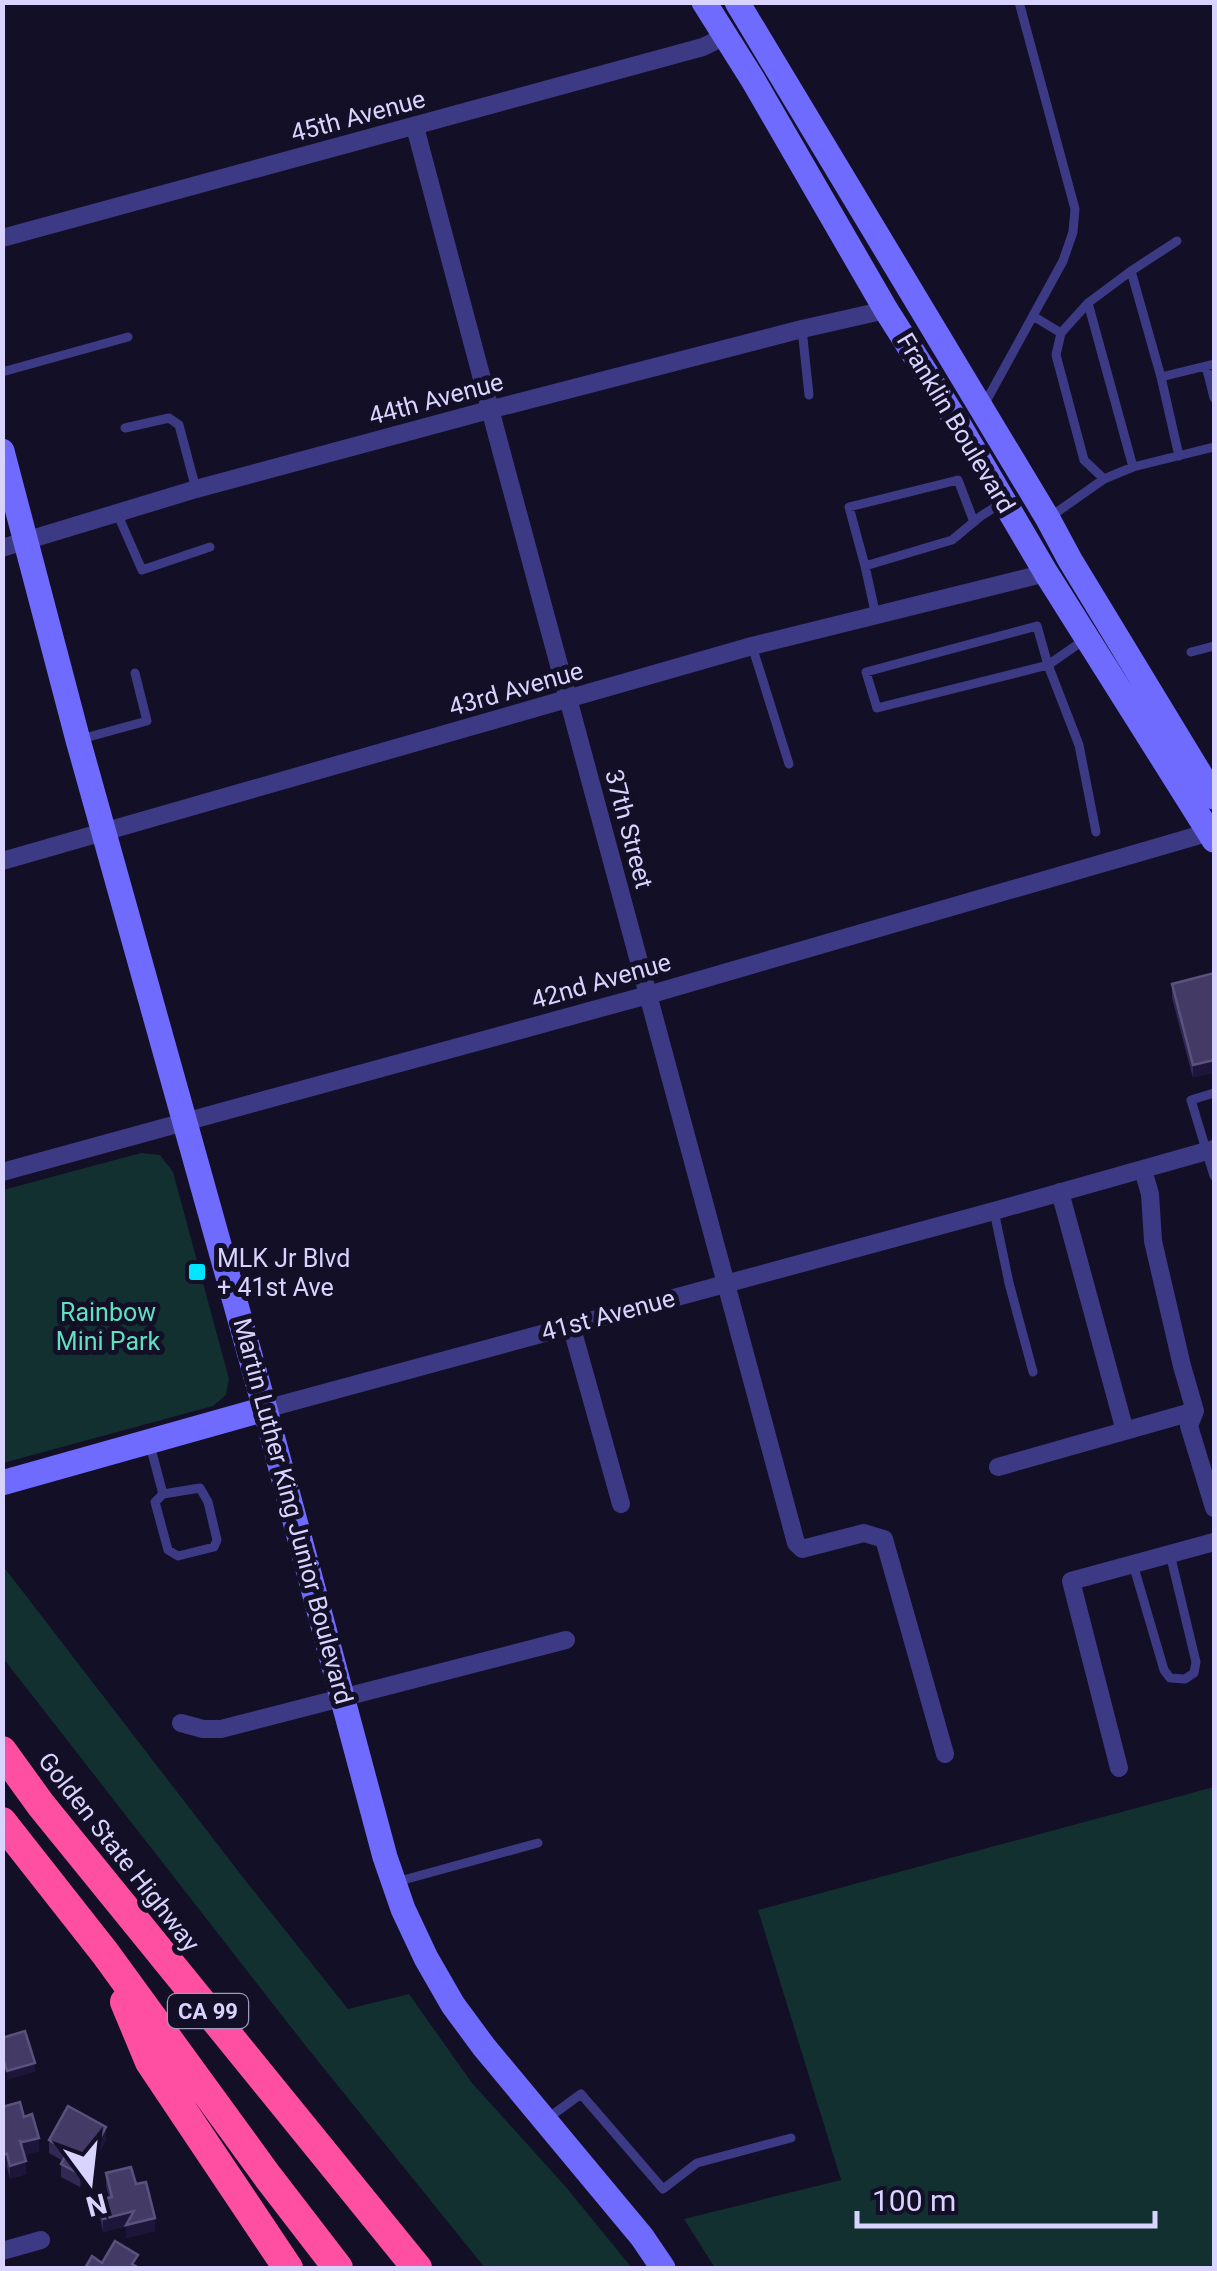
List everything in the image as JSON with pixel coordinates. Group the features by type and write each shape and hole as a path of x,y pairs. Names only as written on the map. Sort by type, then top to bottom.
{"highway":[{"name":"Golden State Highway","path":"2,1752 41,1806 417,2268"},
{"name":"CA 99","path":"2,1822 105,1953 338,2268"},
{"path":"105,1953 150,2062 288,2268"}],"street":[{"name":"Franklin Boulevard","path":"704,2 1046,574 1212,836"},
{"path":"720,2 778,93 788,142"},
{"name":"Franklin Boulevard","path":"737,2 1214,797"},
{"name":"45th Avenue","path":"2,238 703,47 725,36"},
{"name":"37th Street","path":"415,127 796,1544 802,1549 864,1534 884,1539 945,1754"},
{"name":"44th Avenue","path":"14,544 196,489 489,410 886,310"},
{"name":"Martin Luther King Junior Boulevard","path":"2,451 14,544 78,740 385,1857 403,1909 453,2005 663,2268"},
{"name":"43rd Avenue","path":"2,861 752,646 1046,574"},
{"name":"42nd Avenue","path":"2,1172 648,995 1072,870 1212,836"},
{"name":"41st Avenue","path":"2,1483 1210,1150"},
{"path":"1144,1170 1153,1241 1195,1411 1188,1426 1214,1508"},
{"path":"1060,1192 1124,1431"},
{"path":"572,1325 621,1504"},
{"path":"998,1467 1195,1411"},
{"path":"1120,1768 1070,1581 1214,1542"},
{"path":"180,1723 221,1729 566,1640"},
{"path":"2,2251 41,2240"}],"lane":[{"path":"982,409 1063,261 1074,232 1075,209 1019,2"},
{"path":"1104,479 1084,460 1056,355 1060,332 1088,302 1177,241"},
{"path":"1131,270 1179,456"},
{"path":"1088,302 1133,468"},
{"path":"1033,316 1060,332"},
{"path":"802,329 809,395"},
{"path":"2,372 128,337"},
{"path":"1160,377 1210,365 1214,398"},
{"path":"125,428 170,418 179,425 196,489"},
{"path":"1048,519 1104,479 1214,447"},
{"path":"876,616 849,508 958,480 974,522"},
{"path":"865,566 952,540 1004,502"},
{"path":"117,513 142,570 210,547"},
{"path":"1087,638 1048,665 877,708 866,672 1037,626 1048,665 1079,745 1096,832"},
{"path":"752,646 789,764"},
{"path":"1191,652 1214,646"},
{"path":"78,740 148,720 135,673"},
{"path":"1214,1093 1191,1100 1210,1150 1214,1176"},
{"path":"994,1211 1033,1372"},
{"path":"150,1442 163,1494"},
{"path":"200,1488 218,1540 214,1547 178,1556 168,1550 155,1502 163,1494 200,1488"},
{"path":"1132,1564 1164,1670 1170,1678 1185,1679 1194,1673 1196,1662 1170,1554"},
{"path":"394,1883 538,1843"},
{"path":"546,2120 580,2094 663,2188 697,2163 792,2138"}],"green space":[{"name":"Rainbow Mini Park","path":"141,1153 160,1155 173,1172 229,1379 226,1395 213,1406 3,1463 3,1190"},
{"path":"3,1566 348,2009 409,1994 472,2083 632,2268 485,2268 3,1658"},
{"path":"1214,1787 1214,2268 715,2268 684,2219 841,2180 758,1910"}],"building":[{"path":"1214,973 1214,1060 1193,1065 1172,984"},
{"path":"25,2031 35,2063 7,2071 2,2038"},
{"path":"20,2102 24,2117 32,2114 39,2138 20,2141 26,2161 10,2166 7,2154 2,2155 2,2107"},
{"path":"68,2106 106,2127 80,2174 61,2164 68,2151 49,2140"},
{"path":"131,2167 136,2184 146,2182 155,2218 126,2225 134,2211 103,2219 99,2200 112,2197 106,2173"},
{"path":"115,2241 138,2255 132,2264 139,2268 85,2268 92,2256 102,2263"}],"place":[{"name":"MLK Jr Blvd + 41st Ave","path":"197,1272"}]}
